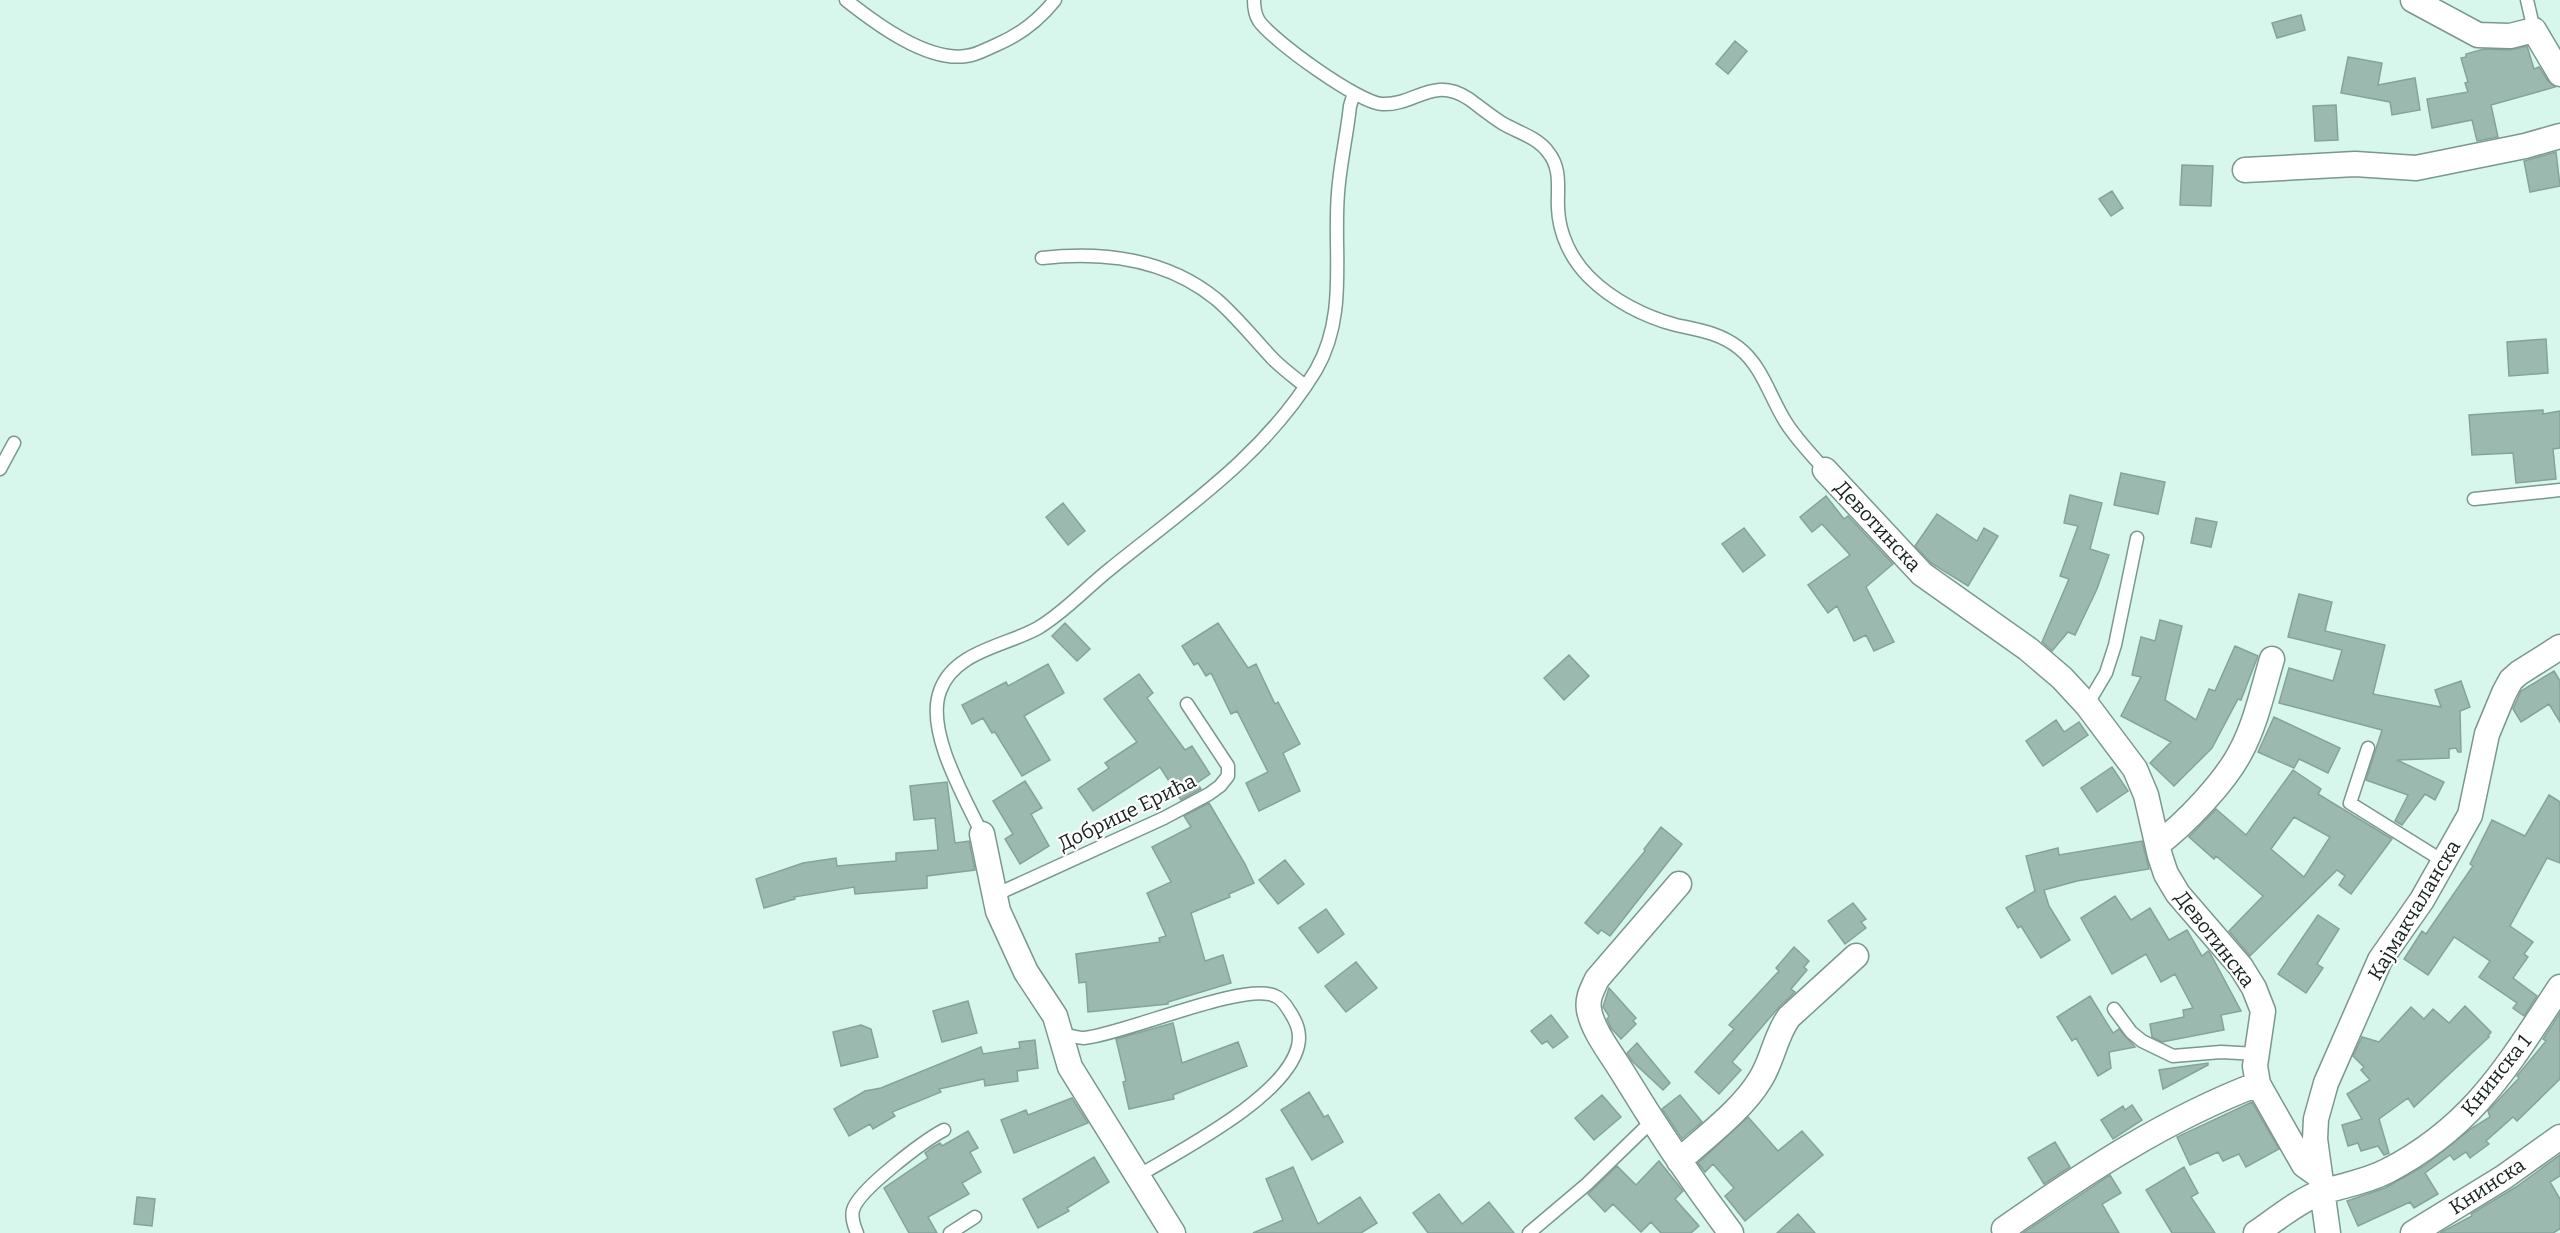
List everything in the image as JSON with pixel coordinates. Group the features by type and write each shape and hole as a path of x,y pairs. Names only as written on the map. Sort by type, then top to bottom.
{"street":[{"path":"2413,0 2478,35 2511,36 2534,30 2560,74"},
{"path":"2245,170 2355,164 2416,168 2524,146 2560,136"},
{"name":"Девотинска","path":"1825,470 1922,574 2028,649 2062,678 2087,705 2135,769 2146,795 2166,874 2178,894 2241,967 2254,988 2263,1011 2255,1066 2258,1084 2304,1165 2319,1184"},
{"name":"Кајмакчаланска","path":"2328,1233 2319,1184 2315,1139 2316,1119 2326,1083 2380,960 2422,900 2470,815 2487,734 2504,693 2511,680 2519,673 2560,647"},
{"path":"2158,844 2173,833 2202,803 2241,752 2251,729 2272,659"},
{"path":"982,834 998,911 1026,972 1050,1006 1062,1034 1064,1050 1070,1067 1173,1233"},
{"path":"1679,884 1597,980 1589,998 1589,1011 1599,1034 1652,1121 1731,1233"},
{"path":"1679,1161 1751,1094 1767,1069 1781,1028 1789,1017 1856,956"},
{"name":"Книнска 1","path":"2319,1184 2346,1187 2385,1172 2430,1146 2472,1109 2502,1074 2560,987"},
{"path":"2004,1229 2070,1184 2158,1130 2198,1109 2258,1084"},
{"name":"Книнска","path":"2413,1233 2504,1177 2560,1137"},
{"path":"2256,1233 2319,1184"}],"lane":[{"path":"846,0 904,40 945,56 955,57 977,54 1015,36 1033,24 1055,0"},
{"name":"Девотинска","path":"1254,0 1254,11 1269,32 1302,58 1369,102 1381,104 1402,102 1428,91 1458,94 1503,124 1540,144 1547,150 1556,166 1560,224 1571,253 1580,266 1603,289 1632,308 1676,325 1695,328 1728,340 1751,360 1794,434 1825,470"},
{"path":"2527,0 2534,30"},
{"path":"982,834 962,792 938,727 936,702 940,690 959,664 981,652 1019,638 1041,626 1071,604 1108,570 1166,526 1243,462 1273,429 1305,386 1323,355 1334,325 1337,295 1338,194 1350,106 1354,93"},
{"path":"1042,258 1103,256 1134,261 1173,272 1216,299 1273,359 1305,386"},
{"path":"0,469 14,443"},
{"path":"2474,500 2560,490"},
{"path":"2087,705 2106,673 2115,645 2137,538"},
{"name":"Добрице Ерића","path":"995,895 1164,818 1220,786 1228,776 1228,766 1187,704"},
{"path":"2368,748 2350,803 2443,861"},
{"path":"1062,1034 1083,1038 1214,1001 1254,993 1275,996 1287,1007 1298,1024 1298,1045 1292,1064 1275,1086 1198,1140 1138,1176"},
{"path":"2114,1009 2131,1032 2142,1041 2173,1056 2221,1052 2257,1054"},
{"path":"1529,1233 1587,1184 1652,1121"},
{"path":"857,1233 853,1225 853,1210 864,1191 927,1139 944,1130"},
{"path":"950,1233 975,1217"}],"building":[{"path":"2301,15 2305,30 2277,38 2272,23"},
{"path":"1735,41 1747,51 1728,74 1716,64"},
{"path":"2527,46 2534,69 2539,67 2555,87 2491,105 2498,137 2477,141 2472,120 2432,128 2427,99 2468,92 2465,83 2468,82 2461,58 2466,57 2466,54 2484,49 2510,50"},
{"path":"2348,57 2382,63 2378,85 2415,78 2420,110 2392,115 2390,102 2341,93"},
{"path":"2336,105 2338,140 2315,141 2313,106"},
{"path":"2556,152 2560,186 2530,192 2524,161"},
{"path":"2182,165 2213,166 2211,206 2180,205"},
{"path":"2112,191 2123,208 2111,216 2099,199"},
{"path":"2546,339 2548,373 2509,376 2507,342"},
{"path":"2543,410 2543,414 2560,411 2560,448 2553,449 2556,479 2516,483 2513,453 2472,455 2469,415"},
{"path":"2121,473 2165,482 2158,514 2114,505"},
{"path":"2070,495 2102,503 2090,549 2109,555 2097,589 2075,635 2068,632 2052,651 2042,642 2069,579 2060,576 2078,526 2064,523"},
{"path":"1826,496 1844,519 1848,516 1893,564 1866,587 1894,642 1874,651 1866,635 1854,641 1837,606 1828,613 1808,585 1850,555 1822,524 1812,532 1800,517"},
{"path":"1063,503 1085,531 1068,545 1046,517"},
{"path":"1937,514 1977,541 1984,528 1998,536 1968,586 1931,563 1915,546"},
{"path":"2196,518 2217,522 2211,547 2191,543"},
{"path":"1744,528 1765,555 1743,572 1722,544"},
{"path":"2299,594 2332,602 2325,631 2385,645 2373,694 2441,707 2435,690 2461,681 2470,707 2460,711 2461,752 2458,752 2456,748 2449,749 2449,758 2397,760 2444,782 2435,800 2425,794 2402,825 2395,821 2408,795 2366,780 2382,730 2279,703 2289,668 2333,681 2342,650 2288,637"},
{"path":"2160,620 2182,626 2165,700 2196,720 2209,689 2215,691 2235,646 2258,656 2241,700 2238,699 2212,748 2174,786 2150,763 2171,742 2121,716 2141,677 2132,675 2141,637 2155,641"},
{"path":"1065,623 1090,649 1077,661 1052,636"},
{"path":"1218,623 1248,668 1256,664 1275,704 1278,702 1300,744 1283,753 1300,791 1259,811 1246,783 1268,772 1237,711 1231,714 1211,673 1206,676 1198,663 1194,665 1182,646"},
{"path":"1569,655 1589,676 1564,700 1544,678"},
{"path":"1048,664 1064,693 1024,716 1050,760 1022,776 995,732 992,733 983,718 972,724 962,705 1006,682 1008,686"},
{"path":"2554,671 2560,681 2560,722 2549,704 2521,722 2513,709 2521,691"},
{"path":"1139,674 1153,693 1147,698 1185,750 1192,746 1210,774 1197,783 1201,789 1181,800 1160,767 1093,811 1078,789 1109,768 1105,763 1137,742 1104,699"},
{"path":"2274,717 2340,748 2328,773 2299,759 2294,768 2258,752"},
{"path":"2056,720 2064,732 2079,722 2088,735 2043,766 2026,741"},
{"path":"2112,767 2128,791 2097,812 2081,788"},
{"path":"2293,770 2321,789 2318,794 2392,839 2351,894 2339,885 2345,876 2337,870 2250,956 2229,931 2263,896 2216,856 2214,859 2189,837 2216,809 2246,835","holes":["2294,817 2330,837 2304,877 2271,849"]},
{"path":"1025,781 1042,808 1031,814 1049,846 1020,864 1005,839 1013,834 993,801"},
{"path":"947,782 955,843 969,841 975,870 927,876 927,888 855,894 854,887 794,897 795,899 764,908 756,879 803,863 836,858 837,866 896,861 896,853 938,850 935,818 914,820 910,786"},
{"path":"2549,795 2560,802 2560,863 2547,858 2510,926 2533,942 2524,954 2528,957 2513,978 2537,996 2524,1016 2513,1008 2517,1003 2479,977 2490,961 2454,937 2428,975 2404,959 2422,931 2426,934 2473,866 2470,864 2492,820 2525,836"},
{"path":"1209,803 1254,883 1229,894 1230,897 1191,913 1205,961 1223,955 1231,983 1168,1002 1168,1004 1088,1012 1086,982 1079,983 1076,954 1160,942 1159,938 1166,936 1147,893 1171,882 1152,847 1191,827 1184,816"},
{"path":"1661,827 1682,844 1610,936 1601,930 1598,934 1585,923 1645,851 1644,849"},
{"path":"2142,841 2149,869 2077,881 2044,890 2049,906 2070,940 2041,958 2021,926 2018,928 2006,908 2035,891 2026,856 2058,848 2059,855"},
{"path":"1285,860 1304,884 1278,904 1259,880"},
{"path":"2115,896 2131,920 2150,908 2169,940 2187,930 2202,956 2208,951 2210,953 2241,1011 2221,1015 2224,1030 2162,1042 2152,1037 2150,1024 2184,1017 2183,1010 2193,1008 2175,974 2161,982 2146,954 2112,974 2081,918"},
{"path":"1853,903 1866,919 1861,922 1866,928 1845,944 1828,921"},
{"path":"1326,909 1344,934 1318,953 1299,928"},
{"path":"2318,915 2339,929 2317,964 2323,968 2306,993 2278,974"},
{"path":"1794,947 1809,961 1804,967 1807,970 1791,989 1795,992 1779,1007 1732,1062 1741,1070 1719,1094 1695,1072 1734,1029 1729,1025 1779,971 1776,968"},
{"path":"1356,962 1377,988 1346,1012 1325,986"},
{"path":"1609,988 1636,1018 1633,1021 1636,1024 1621,1039 1611,1028 1607,1019 1609,1016 1603,1007"},
{"path":"2090,996 2113,1033 2119,1029 2135,1047 2109,1052 2111,1068 2098,1076 2076,1038 2072,1041 2057,1017"},
{"path":"968,1001 977,1033 942,1042 933,1011"},
{"path":"2465,1006 2491,1032 2489,1037 2414,1107 2408,1098 2379,1119 2389,1153 2384,1155 2378,1146 2361,1151 2358,1143 2348,1146 2342,1125 2362,1119 2347,1094 2370,1080 2361,1070 2364,1067 2353,1056 2362,1037 2379,1042 2411,1007 2424,1019 2433,1009 2449,1023"},
{"path":"2560,1013 2560,1079 2517,1121 2513,1117 2486,1141 2489,1144 2470,1158 2466,1152 2454,1160 2450,1155 2425,1173 2438,1194 2414,1208 2410,1202 2358,1226 2347,1201 2385,1188 2424,1166 2472,1128 2490,1117 2488,1111 2519,1078 2517,1076 2546,1041 2543,1039"},
{"path":"1551,1015 1568,1037 1553,1048 1547,1041 1542,1044 1531,1031"},
{"path":"1173,1023 1182,1063 1238,1042 1247,1066 1173,1095 1174,1099 1129,1109 1123,1082 1126,1081 1116,1039"},
{"path":"861,1025 871,1029 878,1057 841,1066 833,1032"},
{"path":"1035,1040 1038,1068 1017,1071 1018,1081 985,1086 984,1079 939,1089 941,1092 892,1112 895,1116 873,1129 870,1124 849,1136 834,1109 865,1091 881,1088 981,1047 983,1054 1020,1048 1019,1042"},
{"path":"1637,1043 1670,1083 1663,1090 1633,1062 1627,1053"},
{"path":"2208,1063 2208,1065 2163,1089 2159,1070"},
{"path":"1309,1092 1324,1117 1328,1115 1343,1142 1312,1160 1281,1110"},
{"path":"1602,1095 1621,1117 1594,1140 1575,1118"},
{"path":"1680,1095 1702,1122 1682,1139 1662,1109"},
{"path":"1072,1098 1088,1123 1014,1153 1001,1120 1026,1110 1028,1115"},
{"path":"2252,1102 2279,1149 2246,1167 2239,1154 2223,1161 2218,1152 2190,1165 2177,1137"},
{"path":"2132,1105 2142,1120 2113,1139 2101,1120 2123,1106 2125,1110"},
{"path":"1748,1117 1778,1151 1802,1131 1823,1155 1745,1221 1725,1196 1734,1188 1713,1164 1705,1172 1698,1163"},
{"path":"968,1131 978,1148 970,1152 981,1172 962,1183 969,1194 928,1217 937,1233 909,1233 884,1188 928,1158 925,1153 933,1147 940,1143 942,1146"},
{"path":"2055,1142 2070,1167 2044,1184 2028,1158"},
{"path":"2560,1155 2560,1176 2550,1182 2560,1199 2560,1229 2553,1233 2440,1233 2472,1216 2471,1214 2516,1187"},
{"path":"1094,1157 1109,1182 1067,1208 1069,1211 1038,1228 1023,1199"},
{"path":"1659,1161 1683,1191 1675,1199 1699,1226 1691,1233 1661,1233 1651,1222 1641,1232 1613,1204 1605,1212 1588,1194 1617,1166 1636,1185"},
{"path":"1293,1167 1318,1224 1360,1197 1377,1223 1361,1233 1253,1233 1283,1220 1266,1179"},
{"path":"2184,1167 2198,1193 2191,1197 2215,1233 2172,1233 2146,1190"},
{"path":"2110,1175 2121,1193 2102,1204 2119,1233 2023,1233"},
{"path":"1439,1194 1462,1224 1489,1202 1514,1233 1428,1233 1413,1213"},
{"path":"137,1197 155,1199 152,1226 134,1224"},
{"path":"1798,1214 1815,1233 1777,1233"}]}
